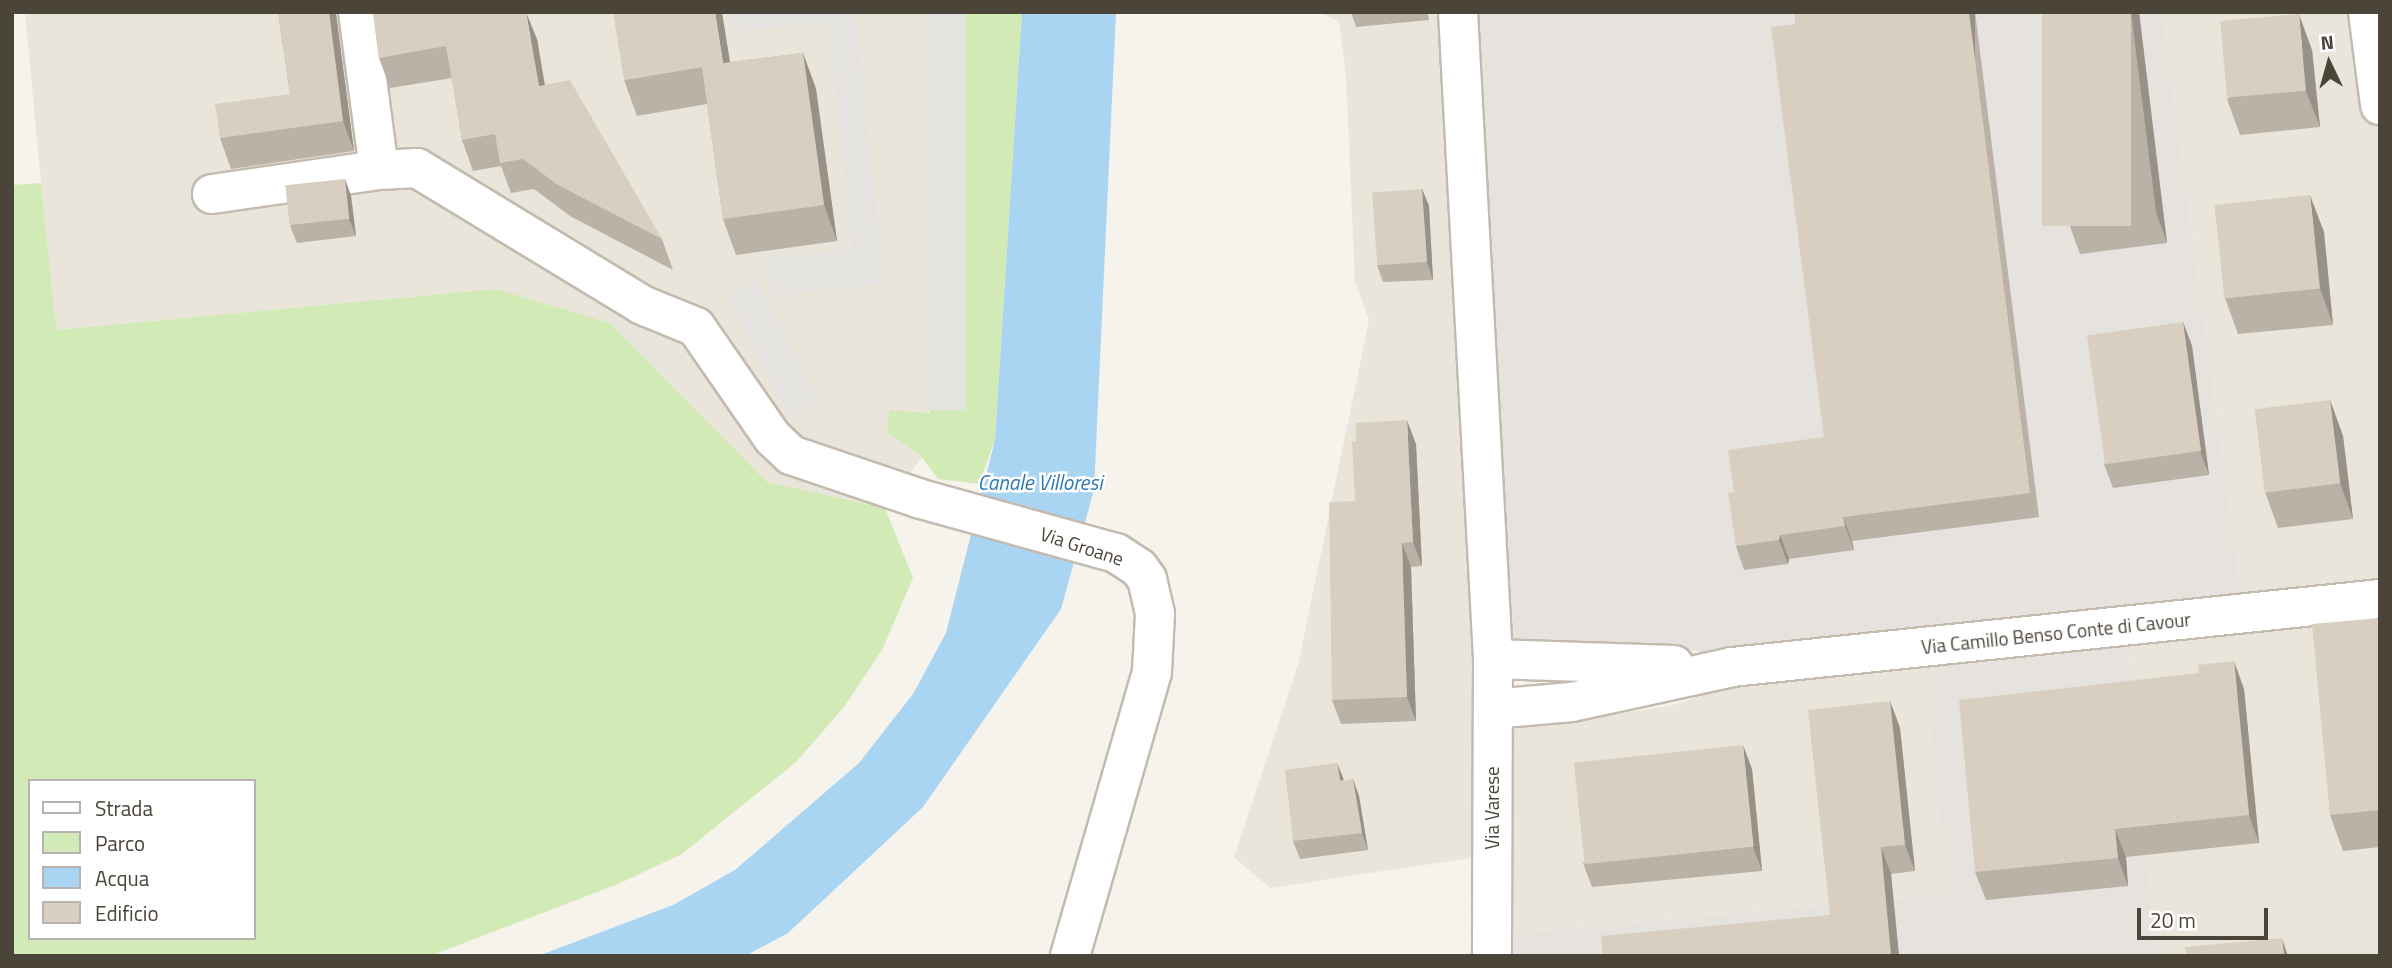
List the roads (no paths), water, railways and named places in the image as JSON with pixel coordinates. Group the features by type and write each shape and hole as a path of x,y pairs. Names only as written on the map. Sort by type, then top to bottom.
{"street":[{"path":"212,194 379,170 358,12"},
{"name":"Via Varese","path":"1458,12 1493,659 1492,956"},
{"path":"2368,12 2380,105"},
{"name":"Via Groane","path":"379,170 417,169 642,305 696,327 773,438 791,455 948,506 1099,547 1127,558 1147,579 1156,646 1147,697 1070,956"},
{"name":"Via Camillo Benso Conte di Cavour","path":"1493,709 1572,702 1732,667 2380,599"},
{"name":"Via Camillo Benso Conte di Cavour","path":"1493,659 1732,667"}],"water":[{"name":"Canale Villoresi","path":"1022,12 1116,12 1094,490 1061,609 923,807 788,933 745,956 538,956 673,905 735,870 859,763 913,694 946,633 995,440"}]}
